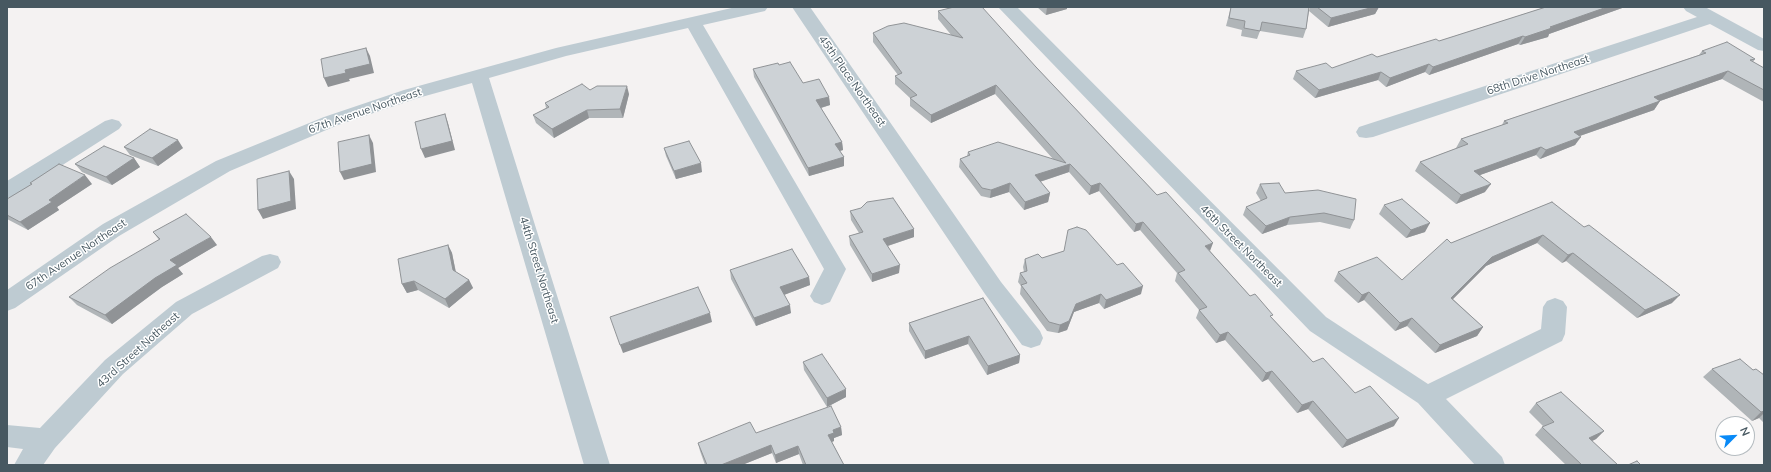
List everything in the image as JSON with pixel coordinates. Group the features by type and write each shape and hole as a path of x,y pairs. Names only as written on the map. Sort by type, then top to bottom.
{"street":[{"name":"67th Avenue Northeast","path":"7,302 111,230 223,166 331,121 411,94 562,52 759,7"},
{"name":"45th Place Northeast","path":"801,7 904,155 993,288 1031,338"},
{"name":"46th Street Northeast","path":"1007,7 1318,324 1427,396 1492,465"},
{"path":"1692,7 1764,46"},
{"name":"68th Drive Northeast","path":"1366,132 1711,18"},
{"path":"693,22 835,269 822,296"},
{"name":"44th Street Northeast","path":"479,76 545,288 597,465"},
{"path":"7,191 112,125"},
{"name":"43rd Street Notheast","path":"27,465 46,440 114,367 184,308 270,262"},
{"path":"1427,396 1553,334 1555,307"},
{"path":"7,436 46,440"}],"building":[{"path":"954,7 982,7 1036,67 1157,195 1166,192 1213,243 1205,246 1250,296 1255,294 1273,315 1270,316 1313,362 1323,358 1355,393 1370,386 1399,418 1347,440 1313,401 1302,405 1272,371 1266,373 1228,332 1220,335 1199,310 1207,307 1178,273 1185,270 1143,222 1136,224 1100,183 1091,186 1070,164 1035,175 1050,193 1025,202 1010,183 991,190 982,188 960,159 970,155 968,152 998,142 1066,163 996,85 931,115 910,98 917,95 895,76 902,73 873,33 888,26 904,23 963,38 938,11"},
{"path":"1231,7 1309,7 1306,29 1262,22 1260,31 1244,28 1245,21 1229,18"},
{"path":"1317,7 1374,7 1331,18"},
{"path":"1546,7 1607,7 1525,37 1523,36 1433,67 1429,64 1390,78 1381,72 1319,90 1296,71 1326,63 1332,68 1372,54 1377,57 1436,39 1439,41"},
{"path":"1727,42 1755,59 1750,60 1764,68 1764,90 1728,71 1654,97 1660,101 1574,132 1581,137 1546,150 1541,147 1474,171 1491,184 1461,195 1420,162 1468,144 1461,139 1508,123 1504,121 1706,53 1702,51"},
{"path":"366,48 370,64 345,70 346,73 324,78 321,59"},
{"path":"790,62 803,83 819,79 829,97 816,100 842,142 835,144 844,157 808,168 753,69 778,63 779,65"},
{"path":"582,84 590,90 597,86 627,86 620,109 587,110 552,129 533,115 549,107 545,103"},
{"path":"445,114 452,141 421,149 415,122"},
{"path":"150,129 178,140 152,158 124,147"},
{"path":"369,135 372,164 340,172 338,142"},
{"path":"689,141 701,163 674,171 664,148"},
{"path":"104,146 134,158 106,177 75,164"},
{"path":"59,164 85,175 49,200 52,202 20,222 7,215 7,199 32,184 30,183"},
{"path":"289,171 291,201 258,210 257,179"},
{"path":"1279,183 1285,193 1318,190 1356,199 1354,220 1324,213 1290,217 1266,226 1246,207 1267,198 1260,184"},
{"path":"893,198 914,229 883,239 900,265 872,274 849,236 863,232 850,211 861,208 867,202"},
{"path":"1402,199 1430,223 1411,230 1384,205"},
{"path":"1552,202 1584,227 1589,225 1680,295 1645,310 1573,253 1568,255 1543,235 1492,257 1451,298 1483,327 1440,345 1412,318 1400,323 1369,292 1362,295 1338,272 1377,257 1402,280 1447,239 1451,243"},
{"path":"186,214 211,237 170,260 177,265 155,278 105,315 69,297 110,268 160,239 153,232"},
{"path":"1077,227 1086,230 1117,265 1123,263 1143,286 1106,300 1101,294 1076,304 1069,321 1060,325 1049,322 1021,285 1027,283 1020,273 1027,271 1025,259 1038,254 1042,258 1064,251 1068,230"},
{"path":"448,245 453,270 469,280 445,299 414,281 402,284 398,259"},
{"path":"792,249 809,277 780,287 790,305 754,318 730,270"},
{"path":"698,287 710,313 620,345 610,317"},
{"path":"983,298 1020,355 988,366 969,336 925,351 909,323"},
{"path":"822,354 846,389 827,398 803,362"},
{"path":"1740,359 1753,370 1756,369 1764,375 1764,411 1761,412 1712,369"},
{"path":"1561,392 1604,431 1589,438 1618,465 1582,465 1542,427 1554,422 1536,403"},
{"path":"831,406 841,427 833,430 834,433 828,435 844,465 806,465 798,446 775,455 771,445 721,465 707,465 698,443 750,422 756,433"},
{"path":"1637,461 1641,465 1628,465"}]}
